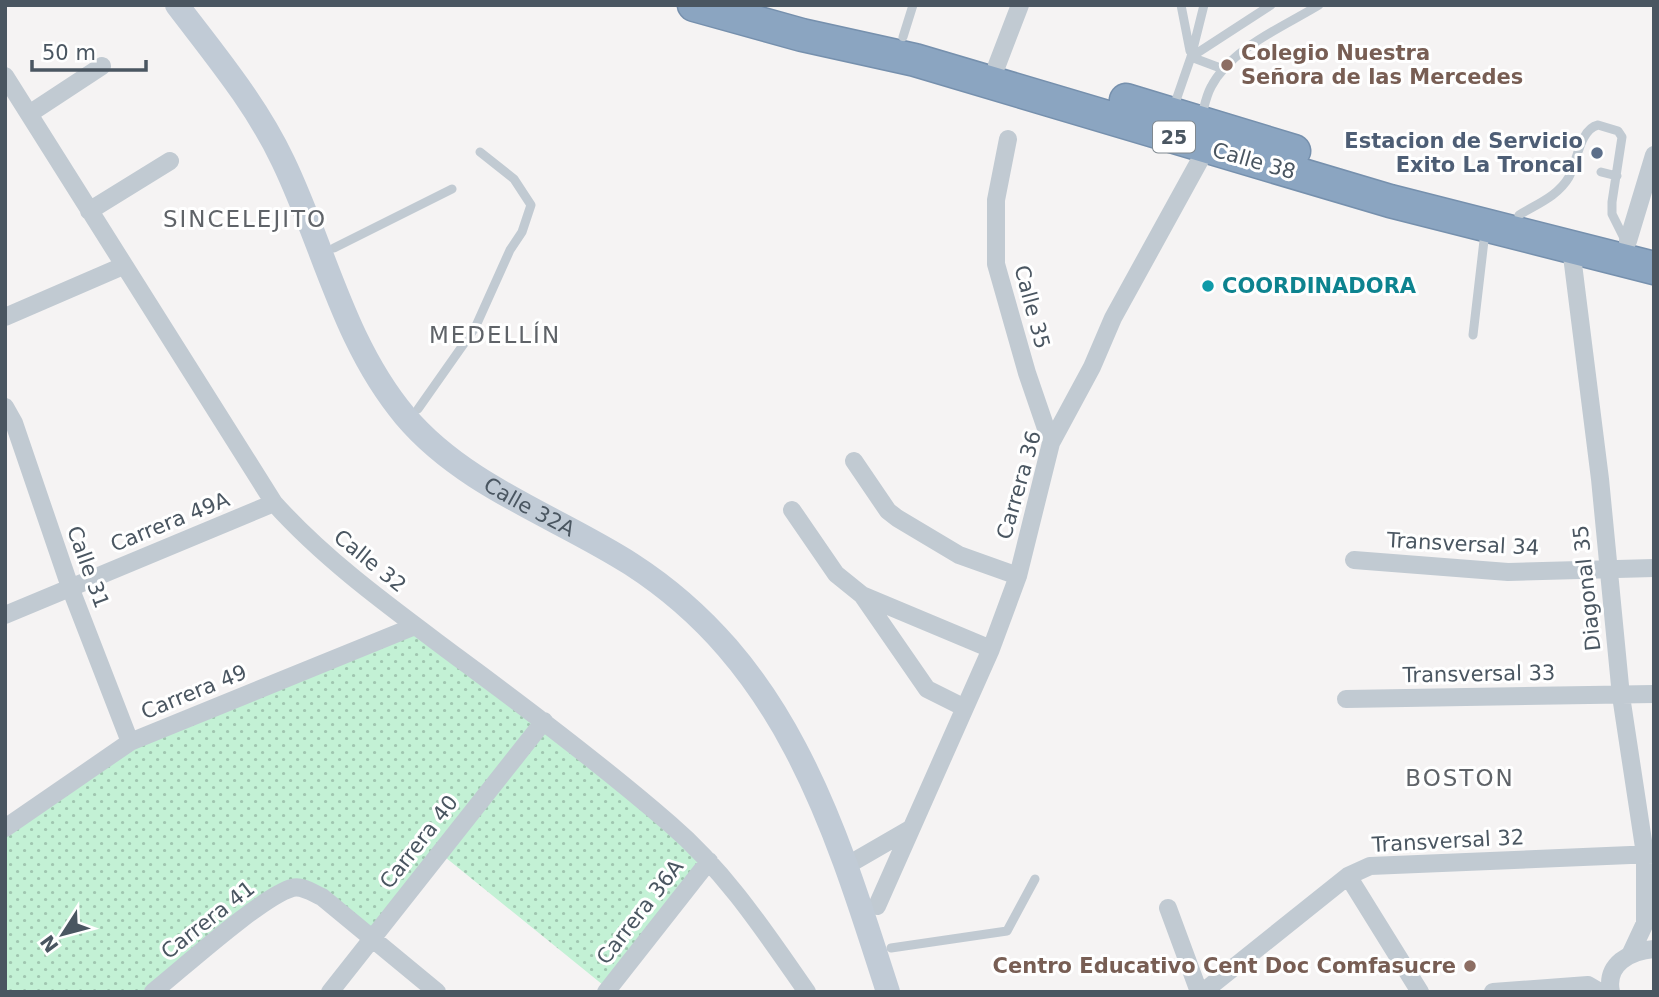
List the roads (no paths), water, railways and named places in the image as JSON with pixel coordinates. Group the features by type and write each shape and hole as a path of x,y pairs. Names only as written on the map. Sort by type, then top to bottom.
{"highway":[{"name":"Calle 38","path":"694,5 802,35 915,60 1519,215 1635,242"},
{"name":"Calle 38","path":"770,5 903,37 997,65 1486,227 1654,268"}],"main road":[{"name":"Calle 32A","path":"177,5 235,81 277,151 348,323 365,359 386,393 426,438 456,462 629,563 658,583 707,627 756,684 786,729 826,808 861,858 888,992"},
{"name":"Calle 32A","path":"196,5 277,120 296,155 377,350 418,409 465,451 495,471 637,550 718,616 769,675 803,726 840,800 905,992"}],"street":[{"path":"997,65 1020,5"},
{"path":"29,114 103,66"},
{"name":"Calle 32","path":"5,76 274,503 304,536 415,626 544,721 671,824 732,886 807,992"},
{"name":"Carrera 36","path":"877,906 963,708 992,649 1018,576 1051,443 1092,367 1192,131"},
{"name":"Calle 35","path":"1007,139 996,200 996,264 1027,373 1051,443"},
{"path":"1635,242 1654,155"},
{"path":"89,211 170,161"},
{"name":"Diagonal 35","path":"1571,248 1600,479 1621,695 1649,854 1649,930 1631,953"},
{"path":"5,317 123,266"},
{"name":"Calle 31","path":"8,419 130,742"},
{"path":"854,461 888,511 898,519 959,555 1018,576"},
{"name":"Carrera 49A","path":"5,615 274,503"},
{"path":"792,510 836,574 862,595 992,649"},
{"name":"Transversal 34","path":"1354,560 1508,572 1654,568"},
{"path":"862,595 927,690 963,708"},
{"name":"Carrera 49","path":"5,828 130,742 415,626"},
{"name":"Transversal 33","path":"1346,699 1654,694"},
{"name":"Carrera 40","path":"330,992 544,721"},
{"path":"861,858 910,829"},
{"name":"Transversal 32","path":"1201,992 1348,876 1370,866 1649,854"},
{"path":"861,858 888,855 895,865"},
{"name":"Carrera 36A","path":"606,992 709,861"},
{"path":"1348,876 1420,992"},
{"name":"Carrera 41","path":"153,992 260,907 293,888 305,889 322,897 372,939"},
{"path":"1168,908 1201,992"},
{"path":"372,939 437,992"},
{"path":"1493,992 1594,988 1616,964 1631,953 1654,949"},
{"path":"1611,992 1609,984 1616,964"}],"lane":[{"path":"903,37 913,5"},
{"path":"1181,5 1191,57 1192,131"},
{"path":"1191,57 1204,5"},
{"path":"1191,57 1271,5"},
{"path":"1192,131 1210,88 1223,69 1253,45 1319,5"},
{"path":"1191,57 1223,69"},
{"path":"1519,215 1559,190 1574,165 1588,131 1598,125 1618,131 1622,137 1612,214 1635,242"},
{"path":"418,409 475,328 510,250 522,232 531,205 514,179 480,152"},
{"path":"1574,165 1584,168"},
{"path":"1601,172 1617,176"},
{"path":"334,248 452,189"},
{"path":"1473,335 1486,227"},
{"path":"891,948 1007,930 1035,879"}],"place":[{"name":"Colegio Nuestra Señora de las Mercedes","path":"1227,65"},
{"name":"Estacion de Servicio Exito La Troncal","path":"1597,153"},
{"name":"COORDINADORA","path":"1208,286"},
{"name":"Centro Educativo Cent Doc Comfasucre","path":"1470,966"}],"district":[{"name":"SINCELEJITO","path":"245,219"},
{"name":"MEDELLÍN","path":"495,335"},
{"name":"BOSTON","path":"1460,778"}]}
